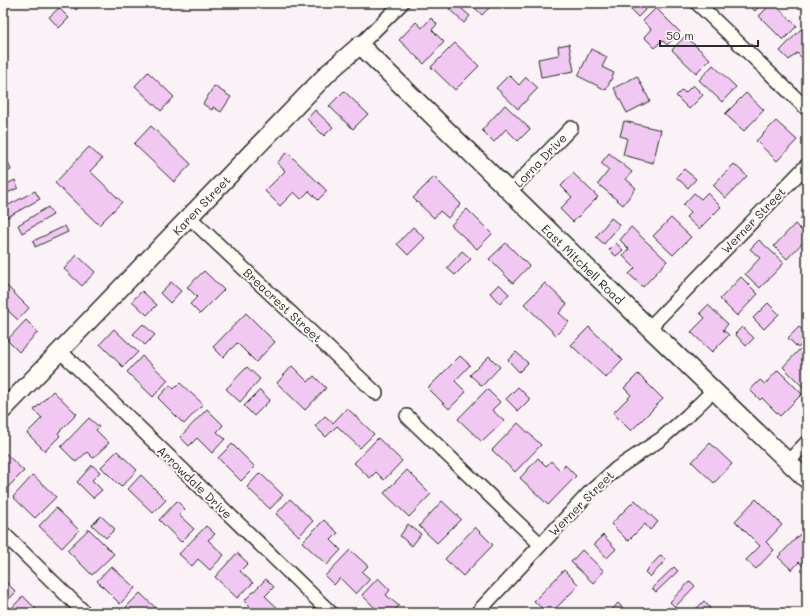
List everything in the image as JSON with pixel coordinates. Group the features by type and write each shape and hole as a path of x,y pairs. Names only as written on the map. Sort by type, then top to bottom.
{"street":[{"name":"Karen Street","path":"3,410 325,77 402,3"},
{"path":"697,3 807,109"},
{"name":"East Mitchell Road","path":"360,45 649,328 807,480"},
{"name":"Lorna Drive","path":"510,192 571,128"},
{"name":"Werner Street","path":"649,328 807,165"},
{"name":"Breacrest Street","path":"189,217 376,394"},
{"name":"Arrowdale Drive","path":"60,351 331,613"},
{"name":"Werner Street","path":"477,613 590,492 616,469 661,439 714,390"},
{"path":"407,416 540,544"},
{"path":"788,462 807,442"},
{"path":"3,533 85,613"}],"building":[{"path":"69,3 80,3 82,4 76,10"},
{"path":"455,3 470,16 464,23 449,9"},
{"path":"470,3 494,3 482,15"},
{"path":"624,3 652,3 638,17"},
{"path":"746,3 762,3 755,11"},
{"path":"772,3 797,26 783,40 759,16"},
{"path":"59,8 69,18 59,28 49,17"},
{"path":"656,8 680,32 667,45 662,40 655,48 644,37 651,29 643,21"},
{"path":"431,18 437,24 432,30 444,42 424,64 399,40 416,22 422,28"},
{"path":"801,29 807,35 807,63 797,53 789,60 780,51"},
{"path":"685,36 710,59 696,73 672,50"},
{"path":"455,43 479,66 455,90 431,67"},
{"path":"569,44 574,71 541,77 538,59 559,55 558,46"},
{"path":"591,49 607,57 602,67 614,73 606,90 578,76"},
{"path":"713,65 736,87 722,102 699,80"},
{"path":"148,72 174,97 161,111 135,86"},
{"path":"509,75 519,85 526,77 538,88 518,109 496,88"},
{"path":"637,76 650,101 627,113 614,88"},
{"path":"693,85 703,95 689,109 676,96 682,90 685,93"},
{"path":"214,86 231,97 221,112 213,107 212,110 203,104"},
{"path":"344,91 368,114 353,129 329,106"},
{"path":"746,93 764,110 744,131 725,114"},
{"path":"505,105 530,129 518,141 506,129 494,142 482,130"},
{"path":"315,110 333,127 324,136 307,119"},
{"path":"624,121 661,130 653,163 623,155 627,138 620,136"},
{"path":"776,121 797,140 777,161 756,141"},
{"path":"151,126 191,164 174,182 134,144"},
{"path":"89,147 102,159 90,171 122,202 99,225 55,183"},
{"path":"287,152 327,191 318,200 309,191 301,199 294,192 280,206 265,191 285,171 277,163"},
{"path":"609,153 632,172 626,179 636,188 623,205 598,184 609,170 601,163"},
{"path":"8,162 11,170 3,174 3,164"},
{"path":"734,164 747,176 726,198 713,185"},
{"path":"684,169 696,179 688,188 676,177"},
{"path":"573,173 598,197 573,222 560,209 572,197 561,186"},
{"path":"434,177 461,204 448,218 440,211 434,218 413,198"},
{"path":"15,180 18,188 3,195 3,186"},
{"path":"35,191 40,199 4,219 3,208"},
{"path":"694,193 701,199 707,193 721,207 699,229 686,217 691,212 683,205"},
{"path":"48,207 53,215 22,233 18,225"},
{"path":"467,209 492,234 477,249 451,225"},
{"path":"807,211 807,226 800,219"},
{"path":"611,218 620,225 604,244 596,237"},
{"path":"671,218 691,237 673,255 653,236"},
{"path":"795,224 807,236 807,238 787,259 774,246"},
{"path":"65,226 68,232 35,247 33,241"},
{"path":"413,227 425,238 408,255 397,244"},
{"path":"631,227 667,261 643,287 629,274 635,268 623,256 629,249 620,240"},
{"path":"759,240 784,263 760,288 745,274 760,258 750,249"},
{"path":"506,243 529,266 513,283 489,259"},
{"path":"616,243 623,250 616,256 609,250"},
{"path":"462,251 471,259 455,275 447,268"},
{"path":"77,255 95,272 82,286 64,269"},
{"path":"204,271 224,290 200,314 190,304 197,297 187,287"},
{"path":"741,277 758,294 737,316 720,299"},
{"path":"171,282 181,291 170,303 160,293"},
{"path":"545,283 567,304 559,313 569,322 556,335 524,304"},
{"path":"499,284 509,294 500,304 490,293"},
{"path":"6,285 29,308 18,320 3,306 3,288"},
{"path":"142,291 157,305 147,315 132,301"},
{"path":"768,303 779,314 764,329 753,318"},
{"path":"708,305 728,324 723,330 729,335 712,352 691,332 705,318 700,313"},
{"path":"246,313 275,342 256,362 237,343 223,357 213,347"},
{"path":"26,320 38,332 19,352 7,340"},
{"path":"143,324 155,335 145,345 133,334"},
{"path":"589,327 623,360 606,378 571,345"},
{"path":"742,327 754,338 746,346 735,334"},
{"path":"799,327 807,334 807,338 798,348 788,338"},
{"path":"114,329 138,352 123,367 100,344"},
{"path":"800,349 807,356 807,387 805,389 783,367"},
{"path":"516,352 528,363 519,372 508,360"},
{"path":"142,356 168,380 153,397 127,372"},
{"path":"460,356 470,365 455,381 466,392 449,409 428,388"},
{"path":"489,356 500,367 482,386 470,375"},
{"path":"292,366 308,382 314,376 326,388 305,410 277,383"},
{"path":"247,367 260,379 240,402 226,389"},
{"path":"778,370 802,394 780,416 762,398 760,400 750,390 760,380 765,384"},
{"path":"638,374 663,399 631,431 613,413 631,395 624,388"},
{"path":"180,383 203,404 184,424 158,398 170,385 174,389"},
{"path":"518,387 530,399 518,411 506,399"},
{"path":"487,389 500,402 492,410 504,421 482,442 458,419"},
{"path":"260,390 270,400 254,416 244,406"},
{"path":"53,391 77,414 58,433 60,436 45,451 27,433 42,418 34,410"},
{"path":"347,408 374,434 360,448 337,426 326,437 315,426 325,416 333,423"},
{"path":"207,409 223,425 217,432 225,439 212,453 197,438 189,446 180,437"},
{"path":"89,418 99,427 96,430 109,443 93,458 87,452 76,462 61,447"},
{"path":"518,423 541,445 515,472 492,450"},
{"path":"378,438 402,461 384,480 376,472 370,478 354,463"},
{"path":"710,443 732,464 714,483 692,462"},
{"path":"232,444 255,467 241,481 218,458"},
{"path":"3,451 24,471 6,489 3,487"},
{"path":"117,451 137,470 121,487 101,467"},
{"path":"538,458 546,466 551,461 560,470 565,465 576,476 548,505 520,478"},
{"path":"92,465 100,472 92,480 102,490 93,498 77,482"},
{"path":"407,470 431,494 409,517 384,493"},
{"path":"260,473 283,495 270,509 247,487"},
{"path":"33,475 56,497 35,518 13,497"},
{"path":"141,475 166,500 153,513 128,489"},
{"path":"290,499 313,521 299,536 276,514"},
{"path":"756,499 782,525 766,542 774,550 756,569 746,560 760,546 735,521"},
{"path":"635,500 658,522 650,530 645,524 628,541 611,524"},
{"path":"177,501 185,509 179,515 194,529 181,542 159,520"},
{"path":"442,501 461,519 437,543 419,526"},
{"path":"56,508 79,530 62,548 39,526"},
{"path":"101,516 115,529 106,538 92,525"},
{"path":"324,520 338,533 331,540 341,550 327,565 302,542"},
{"path":"408,524 421,534 412,546 400,536"},
{"path":"206,526 215,534 208,540 224,555 210,570 198,559 192,566 179,554"},
{"path":"475,527 493,545 463,576 445,559"},
{"path":"89,529 114,554 92,575 67,550"},
{"path":"800,534 807,540 807,570 799,562 792,570 778,557"},
{"path":"603,535 616,549 607,558 594,544"},
{"path":"350,550 368,566 362,572 370,579 356,594 340,578 334,585 325,576"},
{"path":"582,550 604,571 593,583 571,562"},
{"path":"237,553 248,563 240,571 253,583 237,598 215,577"},
{"path":"661,555 666,560 650,577 645,572"},
{"path":"111,566 135,588 120,604 97,581"},
{"path":"674,567 678,571 656,592 652,588"},
{"path":"564,570 579,585 551,613 547,613 534,601"},
{"path":"378,578 390,590 386,595 399,606 392,613 380,613 362,595"},
{"path":"3,579 16,592 3,605"},
{"path":"266,579 274,587 265,596 282,612 246,613 251,608 244,601"},
{"path":"690,581 695,586 675,607 670,602"},
{"path":"140,593 161,613 132,613 126,607"},
{"path":"23,596 40,613 7,613"},
{"path":"704,601 710,608 705,613 692,613"},
{"path":"618,603 625,610 622,613 609,613"}]}
